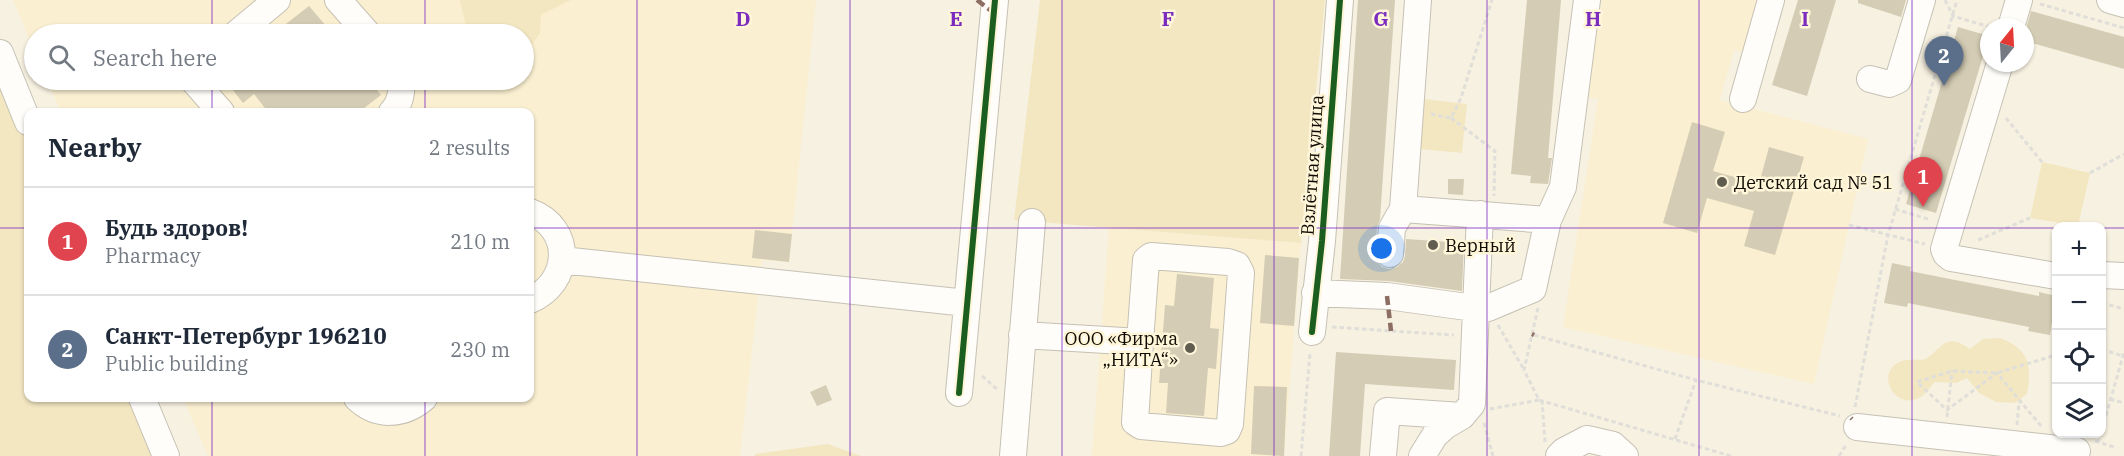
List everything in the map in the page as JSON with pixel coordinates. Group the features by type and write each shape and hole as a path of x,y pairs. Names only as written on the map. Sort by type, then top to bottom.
{"street":[{"path":"248,24 277,0"},
{"path":"338,0 359,24"},
{"path":"959,393 995,0"},
{"name":"Взлётная улица","path":"1313,329 1340,0"},
{"path":"1388,296 1392,228 1403,209 1418,0"},
{"path":"1315,293 1388,296 1481,308 1533,289 1548,220 1563,187 1587,0"},
{"path":"1743,99 1771,0"},
{"path":"1870,79 1889,84 1898,80 1922,0"},
{"path":"2110,0 2124,4"},
{"path":"2017,18 2028,2"},
{"path":"0,53 16,103"},
{"path":"1997,72 1948,237 1946,254 1951,258 2052,275"},
{"path":"202,90 218,108"},
{"path":"396,108 401,90"},
{"path":"1403,209 1548,220"},
{"path":"534,214 553,228 559,238 562,260 555,281 548,290 534,298"},
{"path":"1476,416 1472,404 1474,337 1481,308 1487,215"},
{"path":"1013,456 1032,222"},
{"path":"1151,256 1228,262 1237,265 1241,273 1230,424 1227,431 1221,433 1141,426 1135,422 1140,342 1145,265 1146,260 1151,256"},
{"path":"562,260 967,303"},
{"path":"2106,275 2124,276"},
{"path":"1022,335 1140,342"},
{"path":"144,402 166,456"},
{"path":"362,402 372,409 391,412 409,408 418,402"},
{"path":"1383,456 1387,411 1476,416"},
{"path":"1422,456 1435,435 1445,426 1476,416"},
{"path":"1854,423 1944,437 2073,448"},
{"path":"1553,454 1587,439 1613,445 1625,456"}],"path":[{"path":"1451,118 1461,98 1492,0"},
{"path":"1945,0 1953,16 1980,24"},
{"path":"1839,456 1854,423 1852,419 1888,235 1957,0"},
{"path":"2028,2 2124,28"},
{"path":"1410,111 1451,118 1495,151 1487,215"},
{"path":"2000,111 2042,162"},
{"path":"2090,172 2124,154"},
{"path":"1895,209 1948,237"},
{"path":"1972,243 2030,218"},
{"path":"1849,225 1888,235 1948,237"},
{"path":"1524,370 1539,311 1533,289"},
{"path":"2106,304 2124,309"},
{"path":"1481,308 1524,370 1540,400 1553,454"},
{"path":"1301,456 1313,329 1474,337"},
{"path":"1534,335 1854,423"},
{"path":"2106,351 2124,355 2106,414"},
{"path":"1947,411 1917,382 1952,371 1997,373 2052,356"},
{"path":"961,367 981,375 1017,406"},
{"path":"1944,437 1952,371"},
{"path":"1947,411 1997,373"},
{"path":"1997,373 2073,448"},
{"path":"1675,439 1696,380"},
{"path":"2110,399 2124,403"},
{"path":"1493,456 1476,416 1540,400 1731,456"}],"shaded area":[{"path":"13,0 816,0 789,262 762,260 740,456 208,456 185,402 534,402 534,108 59,108 51,90 534,90 534,24 24,24 24,26"},
{"path":"460,0 571,0 541,15 540,33 534,42 534,24 466,24"},
{"path":"1040,0 1325,0 1301,243 1014,220"},
{"name":"Детский сад № 51","path":"1602,0 1764,0 1749,53 1734,50 1720,100 1868,139 1814,384 1563,327 1598,99 1587,97"},
{"path":"0,38 28,108 24,108 24,402 153,402 176,456 0,456"},
{"path":"1424,99 1467,104 1462,153 1419,149"},
{"path":"2042,162 2090,173 2079,222 2054,222 2030,218"},
{"name":"ООО «Фирма „НИТА“»","path":"1109,228 1301,243 1284,456 1092,456"},
{"path":"2000,338 2010,342 2023,353 2028,366 2027,394 2015,403 1996,402 1979,393 1967,378 1956,383 1935,382 1921,397 1910,400 1902,399 1891,389 1888,382 1889,374 1892,367 1899,362 1926,359 1950,341 1970,349 1983,339"},
{"path":"828,444 861,456 755,456 755,454"}],"building":[{"path":"1358,0 1395,0 1376,260 1382,267 1389,269 1397,267 1403,262 1405,256 1406,239 1464,243 1462,291 1389,281 1340,279"},
{"path":"1527,0 1561,0 1548,158 1552,158 1548,184 1530,183 1531,176 1511,174"},
{"path":"1798,0 1836,0 1807,96 1772,85"},
{"path":"1858,0 1906,0 1901,17 1858,3"},
{"path":"309,6 324,24 286,24"},
{"path":"2031,11 2124,37 2124,69 2034,44 2034,18 2029,18"},
{"path":"1958,27 1980,33 1980,66 1936,213 1906,204"},
{"path":"233,90 377,90 381,95 364,108 265,108 254,94 243,103"},
{"path":"1692,122 1725,132 1713,171 1759,184 1769,147 1804,157 1775,255 1744,246 1754,211 1707,198 1697,233 1663,223"},
{"path":"1448,179 1464,179 1463,195 1448,194"},
{"path":"755,230 792,234 789,262 752,258"},
{"path":"1265,255 1299,258 1294,326 1260,323"},
{"path":"1892,263 1911,267 1910,271 2039,296 2039,292 2052,295 2052,322 2050,335 2028,331 2029,327 1908,303 1907,307 1884,303"},
{"name":"ООО «Фирма „НИТА“»","path":"1177,274 1214,278 1210,328 1219,329 1216,369 1208,368 1204,416 1166,413 1168,383 1159,383 1165,305 1174,306"},
{"path":"1336,352 1456,360 1454,390 1365,384 1360,456 1329,456"},
{"path":"826,385 832,400 817,406 810,392"},
{"path":"1254,386 1287,387 1284,456 1251,454"}],"marked path":[{"path":"977,0 994,13"},
{"path":"1387,296 1391,331"}],"cycle path":[{"path":"959,393 995,0"},
{"path":"1312,332 1322,241 1340,0"}],"place":[{"name":"Санкт-Петербург 196210","path":"1944,86"},
{"name":"Детский сад № 51","path":"1722,182"},
{"name":"Будь здоров!","path":"1923,207"},
{"name":"Верный","path":"1433,245"},
{"name":"ООО «Фирма „НИТА“»","path":"1190,348"}]}
